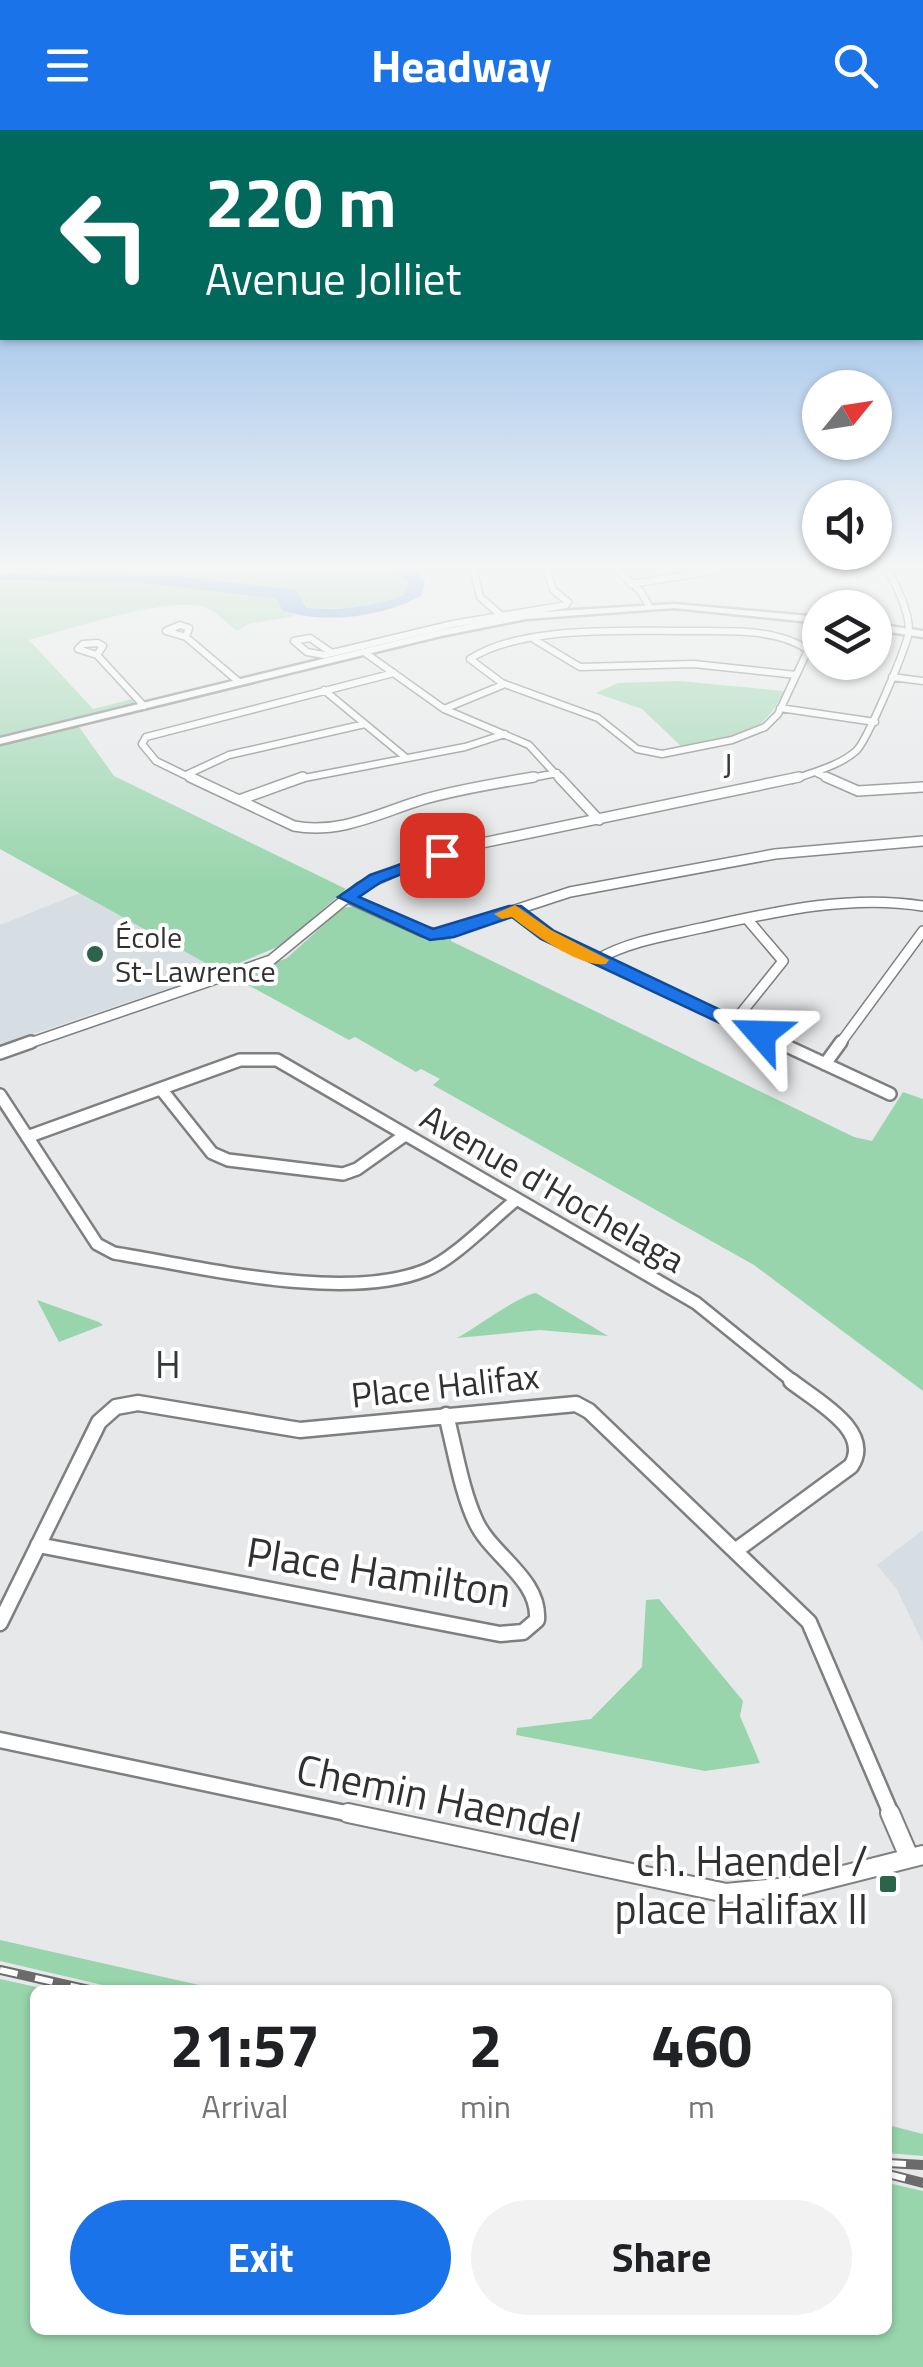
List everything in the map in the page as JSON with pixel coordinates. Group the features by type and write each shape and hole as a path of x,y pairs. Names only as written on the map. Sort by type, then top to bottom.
{"street":[{"path":"116,675 144,706"},
{"path":"231,675 239,682"},
{"path":"0,741 267,675"},
{"path":"384,675 144,738 142,746 152,758 239,800 298,827 322,830 427,798 557,773"},
{"path":"397,675 444,709 532,747 599,820"},
{"path":"492,675 602,720 634,747 652,753 744,737 769,724 796,675"},
{"path":"892,677 923,682"},
{"path":"0,1053 271,960 291,948 346,897 384,875 462,849 780,784 817,773 856,750 875,722 891,680"},
{"path":"444,709 505,684"},
{"path":"324,690 405,757"},
{"path":"780,708 875,722"},
{"path":"186,775 233,754 365,724"},
{"path":"239,800 260,790 489,742 506,734"},
{"path":"817,773 858,792 923,787"},
{"path":"346,897 430,934 448,933 570,892 769,854 923,841"},
{"path":"598,959 621,946 824,906 900,900 923,906"},
{"path":"515,910 544,934 890,1094"},
{"path":"734,1022 784,961 748,920"},
{"path":"824,1064 923,931"},
{"name":"Avenue d'Hochelaga","path":"28,1137 240,1060 270,1058 703,1308 854,1435 859,1450 851,1466 734,1551"},
{"path":"160,1089 212,1153 228,1160 343,1174 358,1169 405,1135"},
{"path":"0,1095 97,1244 107,1251 316,1284 425,1272 517,1199"},
{"name":"Place Halifax","path":"0,1623 99,1422 118,1406 138,1402 300,1430 564,1402 581,1406 809,1622 916,1856"},
{"name":"Place Hamilton","path":"38,1545 500,1634 523,1632 537,1620 536,1600 476,1523 446,1415"},
{"name":"Chemin Haendel","path":"0,1740 726,1893 750,1894 916,1856"}],"shaded area":[{"name":"École St-Lawrence","path":"80,893 220,971 0,1045 0,925"},
{"path":"923,1530 923,1643 896,1588 877,1565"}],"green space":[{"path":"0,675 62,675 93,709 133,699 134,704 0,738"},
{"path":"679,681 784,691 775,707 754,728 730,738 683,748 642,709 596,693 618,683"},
{"path":"79,727 114,776 346,889 282,945 220,971 0,849 0,746"},
{"path":"356,906 421,935 452,935 451,941 854,1137 872,1141 903,1092 923,1099 923,1391 754,1265 433,1085 440,1079 421,1069 416,1072 355,1037 349,1040 235,978 287,958 342,908"},
{"path":"536,1293 608,1336 540,1330 457,1338 508,1306"},
{"path":"37,1300 99,1322 103,1325 59,1342"},
{"path":"659,1599 743,1701 740,1716 760,1763 705,1771 516,1735 517,1728 591,1719 642,1667 646,1600"},
{"path":"0,1940 199,1985 103,1985 0,1961"},
{"path":"0,1979 30,1986 30,2335 892,2335 892,2184 923,2191 923,2367 0,2367"},
{"path":"892,2126 923,2134 923,2156 892,2153"}],"railway":[{"path":"0,1970 67,1985"},
{"path":"892,2163 923,2165"},
{"path":"892,2175 923,2183"}],"slow traffic":[{"path":"502,914 515,910 544,934 600,960"}],"place":[{"name":"École St-Lawrence","path":"95,954"},
{"name":"ch. Haendel / place Halifax II","path":"888,1884"}],"district":[{"name":"J","path":"729,764"},
{"name":"H","path":"169,1364"}],"route":[{"path":"442,855 376,879 346,897 430,934 448,933 515,910 538,930 761,1034"}]}
